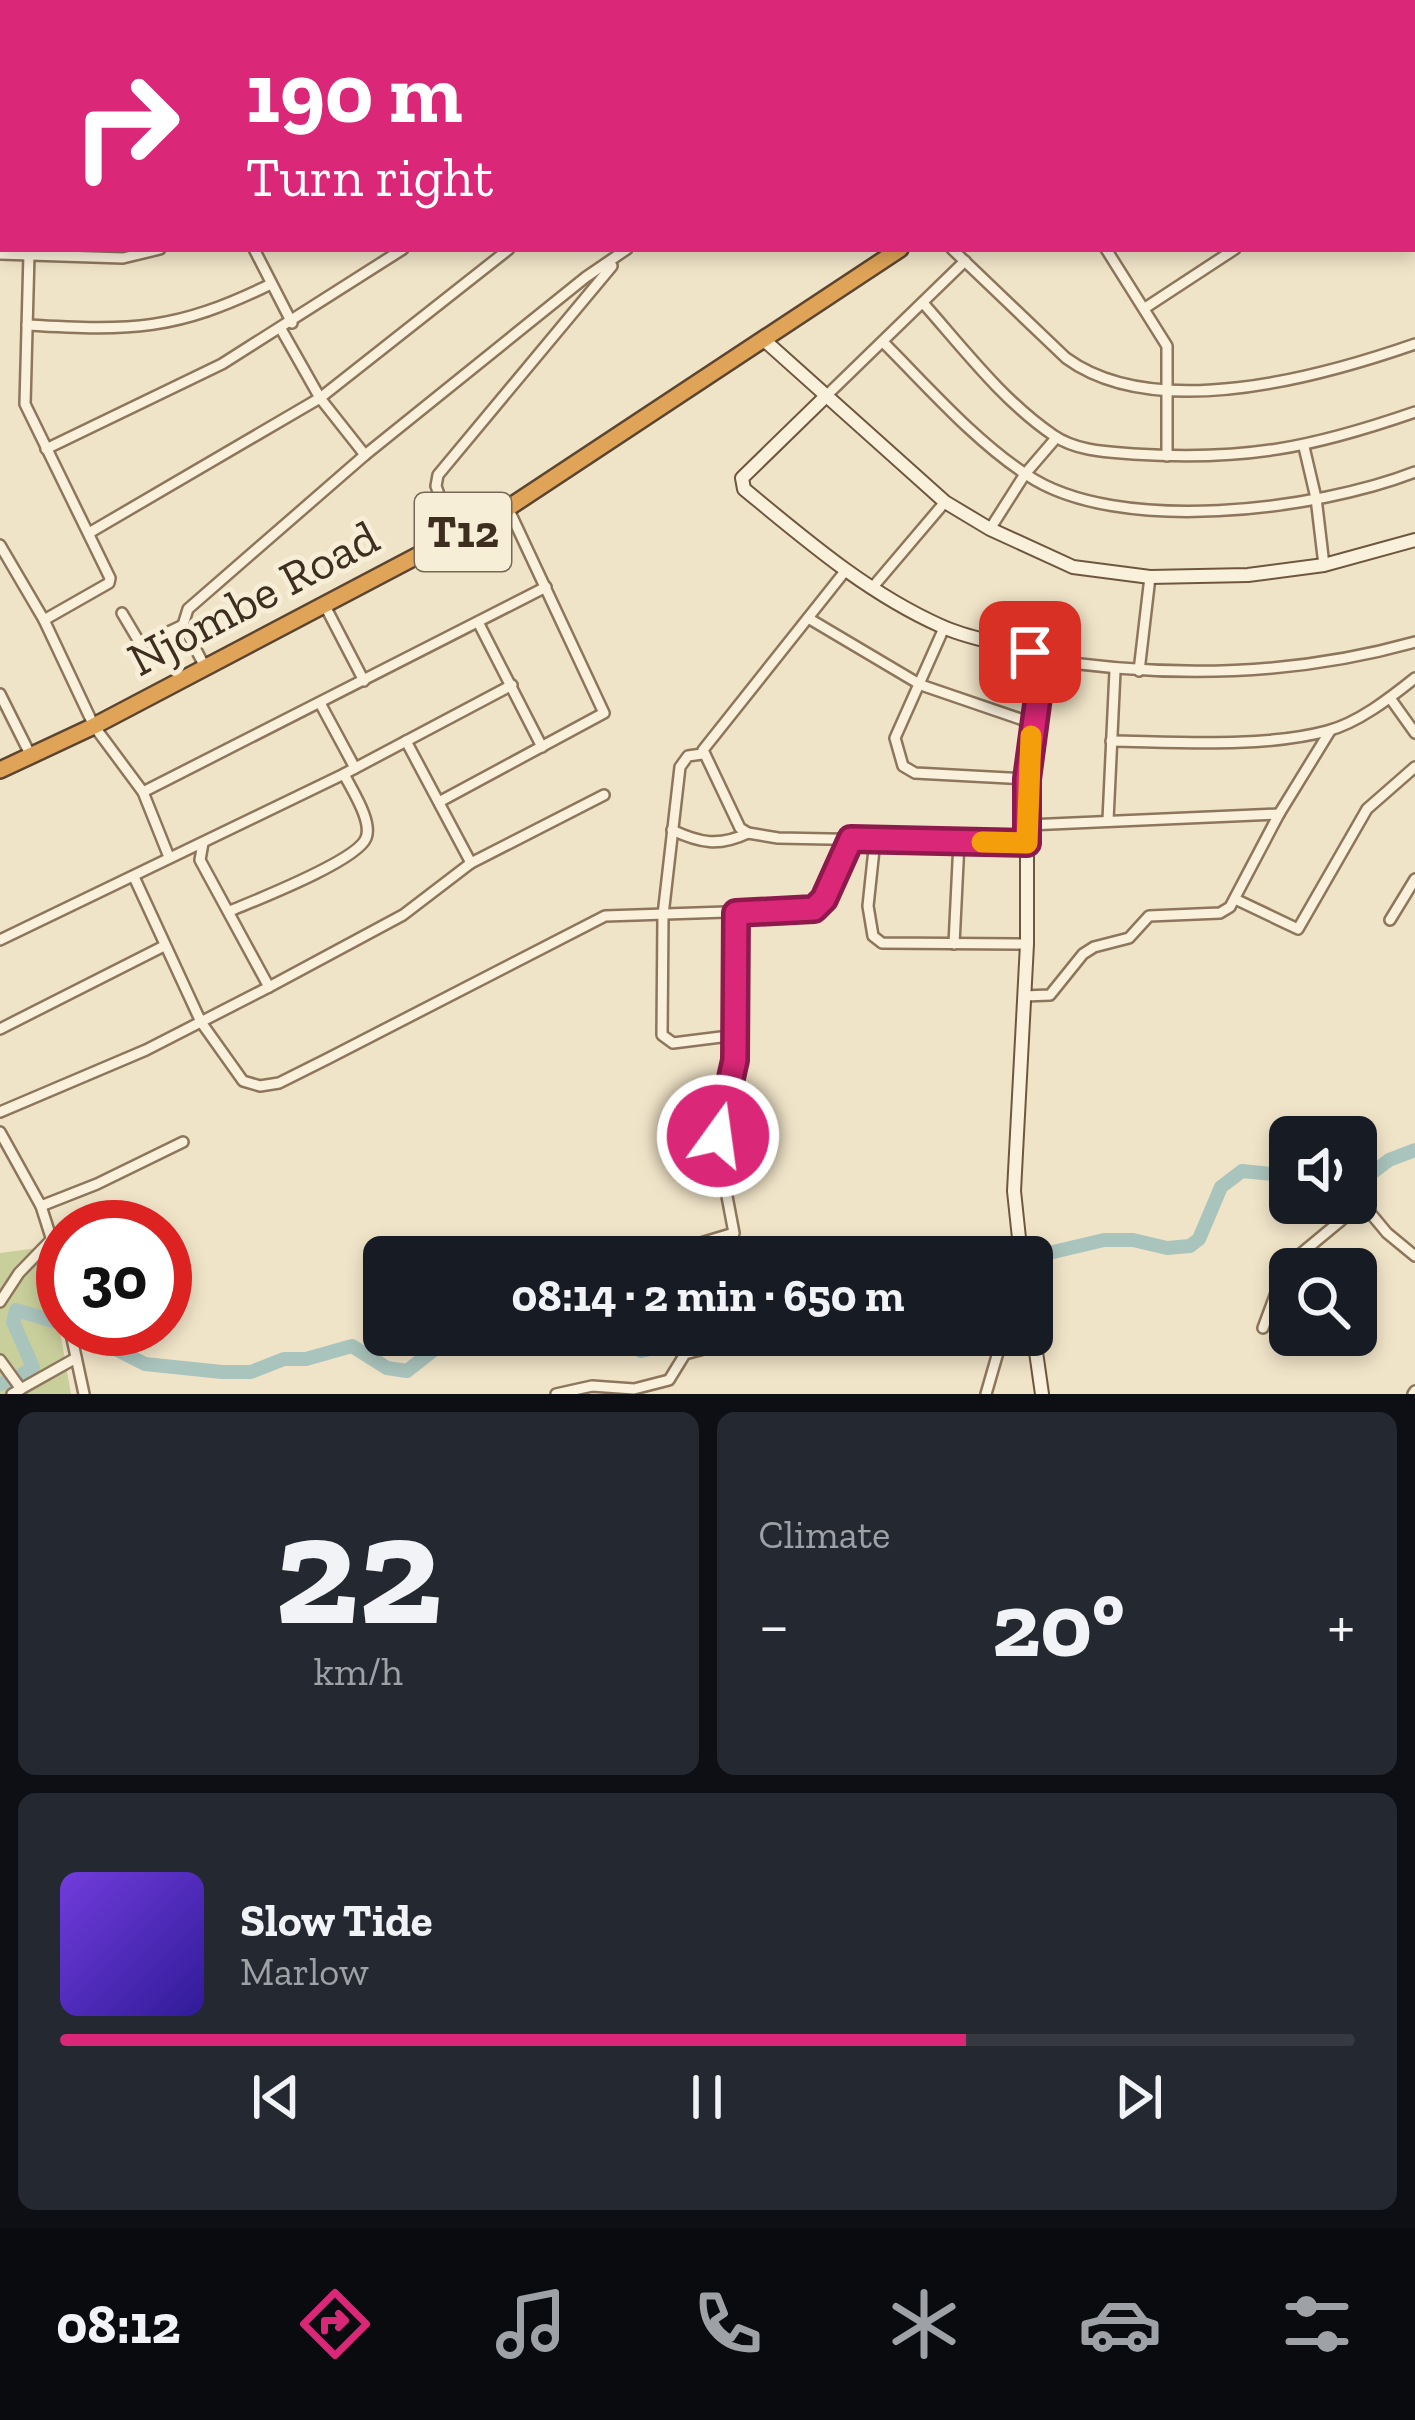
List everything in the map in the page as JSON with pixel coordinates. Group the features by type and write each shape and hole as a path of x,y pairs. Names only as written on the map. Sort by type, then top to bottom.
{"highway":[{"name":"Njombe Road","path":"0,770 94,726 508,508 895,252"}],"street":[{"path":"0,254 123,259 149,252"},
{"path":"255,252 292,322"},
{"path":"46,449 221,364 398,252"},
{"path":"89,532 320,398 505,252"},
{"path":"204,665 183,625 188,609 365,455 586,277 624,252"},
{"path":"454,537 436,486 438,475 624,252"},
{"path":"955,252 1082,370 1122,385 1166,391 1315,376 1415,344"},
{"path":"1108,252 1167,346 1167,456"},
{"path":"1145,308 1230,252"},
{"path":"28,254 25,404 110,581 44,620"},
{"path":"965,261 741,484 872,588 944,628 1038,658 1115,670 1276,671 1360,658 1415,642"},
{"path":"27,325 154,326 216,311 271,284"},
{"path":"923,303 1024,411 1077,447 1234,457 1304,448 1415,412"},
{"path":"281,329 320,398 365,455"},
{"path":"763,339 945,502 990,529 1073,567 1150,578 1248,575 1324,565 1415,540"},
{"path":"884,343 1025,474 1088,502 1239,510 1356,491 1415,472"},
{"path":"990,529 1025,474 1056,437"},
{"path":"1304,448 1324,565"},
{"path":"872,588 945,502"},
{"path":"440,802 604,713 508,508"},
{"path":"0,545 44,620 94,726 143,792 169,857"},
{"path":"736,1035 673,1043 662,1035 663,915 681,762 702,754 846,571"},
{"path":"1138,671 1150,578"},
{"path":"143,792 546,587"},
{"path":"324,604 364,681"},
{"path":"122,614 141,645 183,625"},
{"path":"808,618 921,685 1032,723"},
{"path":"478,622 542,746"},
{"path":"944,628 895,738 903,766 915,773 1027,779"},
{"path":"1019,1236 1014,1191 1027,944 1027,779 1042,667 1038,658"},
{"path":"1108,820 1115,670"},
{"path":"1111,741 1255,740 1330,731 1390,698 1415,678"},
{"path":"0,940 344,774 512,685"},
{"path":"0,694 30,754"},
{"path":"1390,698 1415,733"},
{"path":"320,703 356,768"},
{"path":"1024,996 1050,995 1083,954 1129,938 1149,916 1220,913 1235,899 1330,731"},
{"path":"406,741 471,863"},
{"path":"702,754 737,823 748,833"},
{"path":"1235,899 1298,929 1367,809 1415,767"},
{"path":"230,911 340,860 363,843 367,829 344,774"},
{"path":"0,1112 269,987 403,915 471,863 604,795"},
{"path":"1028,825 1280,814"},
{"path":"672,830 701,843 727,842 748,833 1027,843"},
{"path":"134,877 201,1022 243,1082 260,1086 279,1083 605,916 814,909 824,899 851,839"},
{"path":"875,840 868,906 873,937 882,943 1027,944"},
{"path":"954,944 959,842"},
{"path":"202,843 200,860 269,987"},
{"path":"1390,920 1415,879"},
{"path":"724,1236 734,1233 717,1144 736,1035 736,913"},
{"path":"0,1029 164,946"},
{"path":"433,1006 449,1008"},
{"path":"0,1132 37,1200"},
{"path":"56,1200 183,1142"},
{"path":"1263,1328 1286,1266 1356,1208 1367,1208 1415,1256"},
{"path":"0,1302 36,1256"},
{"path":"556,1394 592,1386 619,1391 669,1380 684,1356"},
{"path":"986,1394 997,1356"},
{"path":"1037,1356 1042,1394"},
{"path":"0,1360 17,1391 76,1358 84,1394"}],"green space":[{"path":"36,1248 36,1356 64,1356 71,1394 0,1394 0,1253"}],"waterway":[{"path":"1377,1169 1415,1150"},
{"path":"1053,1252 1104,1240 1190,1246 1199,1239 1221,1187 1242,1171 1269,1174"},
{"path":"0,1384 33,1367 13,1322 16,1310 36,1316"},
{"path":"129,1356 145,1364 251,1372 284,1359 306,1359 352,1346 363,1353"},
{"path":"368,1356 387,1368 407,1371 426,1356"}],"slow traffic":[{"path":"982,842 1027,843 1031,736"}],"route":[{"path":"718,1136 735,1060 736,913 814,909 824,899 851,839 1027,843 1027,779 1042,667 1030,652"}]}
